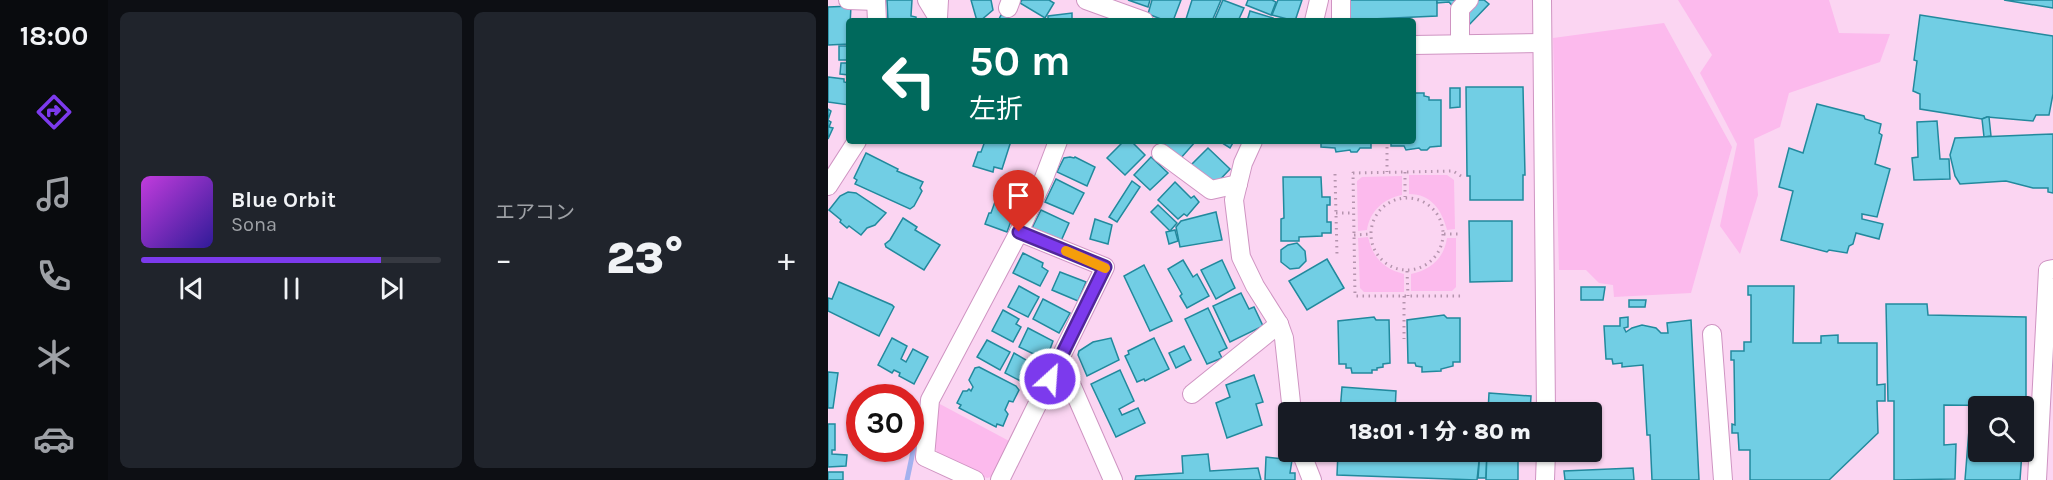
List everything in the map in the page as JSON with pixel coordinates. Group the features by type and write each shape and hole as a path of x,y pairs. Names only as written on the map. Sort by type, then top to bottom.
{"street":[{"path":"848,0 876,1 877,18"},
{"path":"927,0 938,18 939,0"},
{"path":"1315,18 1319,0"},
{"path":"1341,0 1341,18"},
{"path":"1460,44 1460,9 1469,0"},
{"path":"1542,0 1546,402"},
{"path":"1089,8 1131,18"},
{"path":"1416,45 1542,43"},
{"path":"828,186 855,144"},
{"path":"975,480 925,457 930,400 1019,232 1057,144"},
{"path":"1252,144 1243,163 1234,200 1241,257 1279,324 1284,338 1291,402"},
{"path":"1161,153 1211,190 1238,184"},
{"path":"1000,480 1105,267 1019,232"},
{"path":"2037,480 2048,270 2053,269"},
{"path":"1192,394 1279,324"},
{"path":"1712,334 1723,480"},
{"path":"1060,359 1113,480"},
{"path":"1305,462 1312,480"},
{"path":"1545,480 1546,462"}],"path":[{"path":"1387,144 1387,172"},
{"path":"1461,176 1453,171 1353,173 1353,213 1355,296 1462,296"},
{"path":"1405,172 1405,197"},
{"path":"1335,174 1336,255"},
{"path":"1405,197 1416,198 1428,203 1442,222 1444,234 1442,246 1428,265 1407,270 1393,268 1383,261 1375,252 1371,234 1375,216 1382,207 1392,200 1405,197"},
{"path":"1336,213 1353,213"},
{"path":"1354,235 1371,234"},
{"path":"1444,234 1461,234"},
{"path":"1404,339 1407,270"}],"shaded area":[{"path":"1678,0 1829,0 1839,33 1890,34 1880,62 1789,93 1780,127 1754,139 1758,195 1740,254 1720,226 1737,144 1700,73 1712,55"},
{"path":"1664,23 1732,147 1691,293 1614,297 1613,285 1599,283 1586,270 1559,270 1553,38"},
{"path":"1409,175 1447,175 1454,180 1455,229 1447,230 1439,210 1429,200 1409,194"},
{"path":"1402,176 1402,195 1383,203 1371,217 1367,230 1358,231 1357,181 1362,177"},
{"path":"1368,237 1380,262 1404,274 1404,292 1364,292 1360,288 1358,238"},
{"path":"1447,238 1456,238 1456,287 1452,291 1411,291 1411,274 1424,270 1439,258"},
{"path":"938,403 1011,442 994,476 987,478 937,452 935,446"}],"building":[{"path":"887,0 912,0 911,16 916,18 888,18"},
{"path":"971,0 991,0 993,10 984,18 976,18"},
{"path":"1022,0 1049,0 1054,3 1045,18 1020,3"},
{"path":"1128,0 1150,0 1148,7"},
{"path":"1152,0 1181,0 1174,18 1158,18 1148,14"},
{"path":"1192,0 1221,0 1213,18 1186,18"},
{"path":"1223,0 1244,8 1239,18 1215,18"},
{"path":"1248,0 1276,2 1271,15 1246,5"},
{"path":"1278,0 1302,0 1296,18 1272,15"},
{"path":"1350,0 1437,0 1437,16 1350,18"},
{"path":"1437,0 1484,0 1489,4 1469,25 1449,2 1437,3"},
{"path":"2004,0 2053,0 2053,8"},
{"path":"851,6 850,18 846,18 846,44 828,45 828,7"},
{"path":"1250,11 1273,18 1248,18"},
{"path":"1072,13 1072,18 1048,18 1048,16"},
{"path":"1001,15 1008,15 1008,18 1000,18"},
{"path":"1920,15 2053,36 2053,94 2049,115 2036,115 2033,121 1987,117 1982,119 1920,109 1920,94 1913,91 1917,61 1914,60"},
{"path":"839,46 846,46 846,60 839,60"},
{"path":"841,63 846,63 846,75 840,74"},
{"path":"828,77 844,79 846,105 828,102"},
{"path":"1466,87 1523,87 1525,175 1523,175 1523,200 1470,200 1470,176 1467,176"},
{"path":"1450,88 1460,88 1460,107 1450,108"},
{"path":"1416,93 1424,93 1429,100 1441,100 1441,146 1430,147 1427,150 1419,148 1406,150 1404,146 1391,146 1391,144 1416,144"},
{"path":"1817,104 1864,116 1865,119 1881,124 1879,133 1882,135 1875,164 1890,169 1877,217 1862,214 1862,219 1883,224 1879,239 1856,233 1847,253 1829,250 1827,252 1781,240 1793,191 1779,187 1789,148 1803,153"},
{"path":"1989,117 1991,136 1984,137 1982,119"},
{"path":"828,120 831,122 829,127 833,128 828,139"},
{"path":"1937,121 1940,159 1949,159 1950,179 1914,180 1912,158 1918,157 1917,122"},
{"path":"2053,134 2053,193 2048,192 2048,188 2033,188 2006,181 1960,184 1955,176 1950,155 1955,138"},
{"path":"984,144 1010,144 1002,169 994,167 993,172 973,166 978,152 981,152"},
{"path":"1121,144 1134,144 1145,155 1125,175 1107,158"},
{"path":"1165,144 1193,144 1180,159"},
{"path":"1321,144 1371,144 1371,148 1360,148 1357,152 1350,150 1336,152 1335,148 1321,147"},
{"path":"1208,148 1230,169 1213,187 1189,167"},
{"path":"866,153 898,169 897,171 923,182 920,188 922,191 914,206 910,209 855,184 857,180 854,178"},
{"path":"1075,157 1095,167 1087,186 1057,172 1064,158"},
{"path":"1151,157 1168,173 1150,190 1134,175"},
{"path":"1283,177 1321,177 1322,197 1330,197 1330,205 1327,205 1327,222 1331,222 1331,233 1322,233 1322,236 1299,237 1299,241 1281,241 1281,219 1284,218"},
{"path":"1056,179 1084,193 1073,214 1045,202"},
{"path":"1132,181 1140,187 1117,222 1109,217"},
{"path":"1002,182 1007,183 1004,192 1020,198 1013,222 1011,221 1007,232 985,224"},
{"path":"1175,182 1191,198 1194,196 1199,202 1187,216 1184,214 1178,219 1158,200"},
{"path":"848,192 856,193 886,213 861,235 849,226 847,228 829,210 840,196"},
{"path":"1158,205 1177,223 1170,231 1151,212"},
{"path":"1041,210 1069,223 1061,241 1032,228"},
{"path":"1216,212 1222,240 1180,247 1176,227 1181,221"},
{"path":"903,218 917,227 915,230 940,245 924,270 886,247 885,244 890,240"},
{"path":"1095,219 1112,225 1108,244 1090,239"},
{"path":"1469,221 1512,221 1512,281 1470,282"},
{"path":"1175,230 1178,241 1169,244 1166,232"},
{"path":"1297,243 1305,251 1306,261 1299,268 1290,269 1281,262 1281,250"},
{"path":"1023,253 1043,263 1042,267 1048,271 1040,286 1013,273"},
{"path":"1327,259 1344,288 1307,310 1289,281"},
{"path":"1183,260 1193,277 1197,274 1209,296 1187,308 1168,269"},
{"path":"1222,260 1235,288 1216,299 1201,270"},
{"path":"1144,265 1172,321 1150,331 1124,276"},
{"path":"1060,272 1086,282 1078,301 1052,290"},
{"path":"839,282 894,307 879,336 828,311 828,298 832,299"},
{"path":"1019,286 1039,297 1028,317 1008,307"},
{"path":"1748,286 1794,286 1793,343 1821,343 1821,336 1838,335 1838,343 1877,343 1877,385 1885,384 1885,401 1877,401 1878,433 1829,480 1750,480 1750,450 1739,450 1738,433 1732,433 1732,424 1735,425 1734,360 1731,360 1731,351 1744,351 1744,342 1751,342 1751,295 1748,295"},
{"path":"1581,287 1605,287 1603,300 1581,300"},
{"path":"1241,293 1249,309 1254,307 1263,326 1230,342 1213,306"},
{"path":"1043,299 1070,313 1059,333 1033,319"},
{"path":"1629,300 1646,300 1645,307 1629,307"},
{"path":"1886,304 1927,304 1928,315 2026,317 2026,396 1968,396 1968,405 1944,405 1944,445 1956,444 1955,479 1894,480 1894,401 1888,401"},
{"path":"1208,308 1227,348 1219,352 1222,358 1207,364 1185,319"},
{"path":"1003,310 1019,319 1016,324 1021,327 1013,342 992,331"},
{"path":"1444,315 1447,318 1460,318 1460,362 1453,362 1453,366 1441,369 1441,371 1422,372 1422,367 1416,366 1415,363 1408,363 1407,320"},
{"path":"1374,317 1376,320 1389,320 1390,363 1383,364 1383,367 1377,370 1372,370 1372,373 1352,373 1351,368 1346,368 1346,364 1339,364 1338,321"},
{"path":"1628,317 1628,327 1624,328 1626,332 1642,325 1656,328 1661,333 1668,333 1667,323 1691,320 1699,480 1652,480 1643,365 1622,367 1622,363 1613,364 1612,359 1606,359 1604,326 1620,326 1620,318"},
{"path":"1028,328 1053,341 1046,360 1019,347"},
{"path":"892,338 907,346 901,359 906,362 913,349 928,357 914,384 899,376 900,373 894,370 892,373 878,365"},
{"path":"1111,338 1119,360 1087,376 1078,355 1079,351 1093,342"},
{"path":"1154,338 1169,369 1145,381 1144,379 1137,382 1125,356 1129,354 1128,351"},
{"path":"987,340 1010,352 1000,370 977,357"},
{"path":"1184,346 1191,360 1176,368 1169,353"},
{"path":"1014,353 1038,367 1030,386 1005,373"},
{"path":"979,367 1016,386 1019,390 1013,402 1009,401 1005,410 1008,414 1003,426 997,424 996,427 959,408 961,405 957,403 963,391 969,389 971,391 973,387 969,380 975,368"},
{"path":"1120,370 1134,401 1119,409 1122,415 1138,408 1145,423 1116,437 1091,384"},
{"path":"828,372 838,373 833,408 828,408"},
{"path":"1254,375 1263,402 1256,404 1262,425 1227,438 1216,403 1230,397 1226,385"},
{"path":"1342,387 1396,391 1395,402 1341,402"},
{"path":"1489,393 1531,396 1531,402 1489,402"},
{"path":"828,424 835,424 835,450 832,450 832,454 846,455 846,466 828,467"},
{"path":"1968,442 1968,462 2021,462 2020,480 1965,480"},
{"path":"1208,454 1210,471 1258,468 1261,480 1135,480 1136,476 1183,473 1182,456"},
{"path":"1266,457 1278,458 1278,462 1292,462 1290,473 1295,473 1295,480 1265,480"},
{"path":"1338,462 1479,462 1477,480 1337,475"},
{"path":"1479,462 1487,462 1486,478 1478,478"},
{"path":"1487,462 1518,462 1518,480 1486,480"},
{"path":"1633,468 1634,480 1565,480 1564,471"},
{"path":"828,472 843,472 843,480 828,480"}],"waterway":[{"path":"907,480 911,462"}],"slow traffic":[{"path":"1066,251 1105,268"}],"route":[{"path":"1019,232 1105,267 1050,379"}]}
